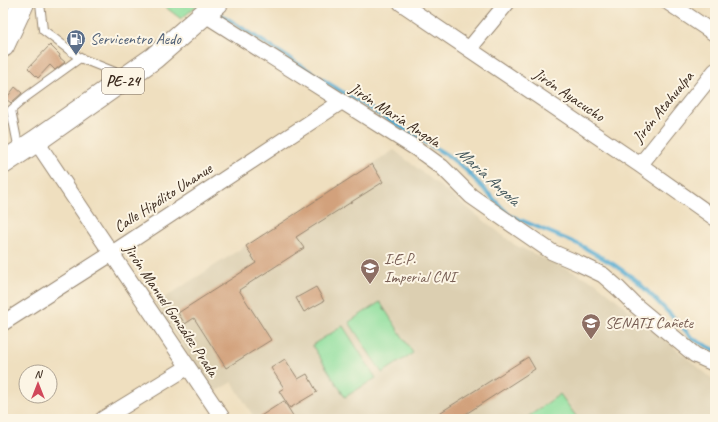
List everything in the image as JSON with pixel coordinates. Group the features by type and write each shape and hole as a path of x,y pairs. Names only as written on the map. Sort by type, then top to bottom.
{"highway":[{"path":"3,46 23,3"},
{"name":"PE-24","path":"20,152 154,58 211,9"}],"street":[{"name":"Jirón Ayacucho","path":"401,3 640,165 715,218"},
{"path":"469,49 507,3"},
{"path":"669,3 715,34"},
{"name":"Jirón María Angola","path":"211,9 341,102 424,154 442,167 471,196 552,252 603,275 635,305 695,355 715,364"},
{"name":"Jirón Atahualpa","path":"640,165 715,71"},
{"name":"Calle Hipólito Unanue","path":"3,323 111,254 341,102"},
{"name":"Jirón Manuel González Prada","path":"20,152 111,254 223,419"},
{"path":"103,419 188,367"}],"lane":[{"path":"40,3 43,30 80,58 128,77"},
{"path":"20,152 11,110 26,96 80,58"}],"shaded area":[{"name":"I.E.P. Imperial CNI","path":"394,150 515,245 595,282 715,381 715,419 255,419 232,382 216,391 211,390 155,304"}],"green space":[{"path":"160,3 200,3 181,19"},
{"path":"380,302 413,353 382,373 349,322"},
{"path":"343,326 376,378 345,397 312,345"},
{"path":"560,394 578,419 525,419"}],"building":[{"path":"50,45 65,62 55,70 50,65 38,78 28,68"},
{"path":"15,87 22,93 11,103 6,99"},
{"path":"372,164 383,182 296,237 304,248 239,290 271,340 226,368 194,318 185,324 178,313 256,263 246,246"},
{"path":"316,287 324,301 304,312 296,298"},
{"path":"528,357 535,369 458,419 430,419"},
{"path":"285,359 298,379 307,374 317,392 290,408 279,391 284,388 271,368"},
{"path":"284,401 295,419 256,419"}],"waterway":[{"name":"María Angola","path":"217,12 339,90 447,155 465,169 509,215 580,245 613,264 636,280 693,339 715,350"}],"place":[{"name":"Servicentro Aedo","path":"76,56"},
{"name":"I.E.P. Imperial CNI","path":"370,285"},
{"name":"SENATI Cañete","path":"591,340"}]}
